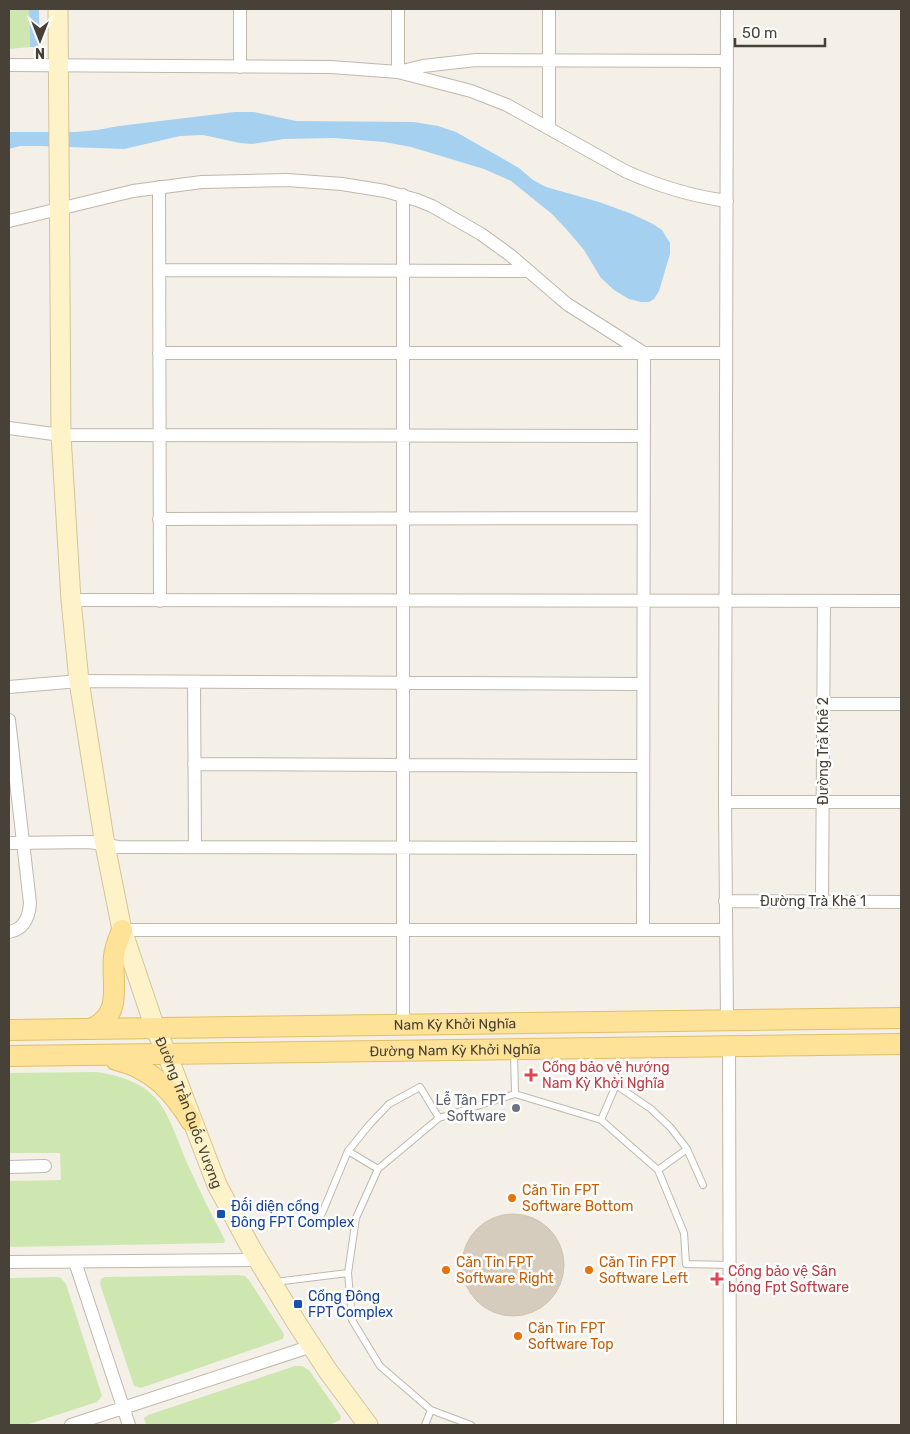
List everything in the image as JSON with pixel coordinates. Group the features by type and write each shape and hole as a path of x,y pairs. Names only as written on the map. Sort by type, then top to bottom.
{"main road":[{"path":"91,1029 106,1020 113,1004 114,954 122,930"},
{"name":"Nam Kỳ Khởi Nghĩa","path":"9,1030 901,1018"},
{"name":"Đường Nam Kỳ Khởi Nghĩa","path":"9,1056 901,1044"},
{"path":"95,1055 132,1064 153,1076 170,1091 191,1121"}],"street":[{"name":"Đường Trần Quốc Vượng","path":"58,9 61,435 71,600 79,681 105,845 122,930 155,1028 167,1054 217,1185 271,1283 312,1346 368,1425"},
{"path":"240,9 240,66"},
{"path":"398,9 398,72"},
{"path":"549,9 549,128"},
{"path":"727,9 725,802 727,1021"},
{"path":"398,72 447,62 476,60 727,61"},
{"path":"9,65 331,67 398,72 490,97 625,171 645,180 684,193 727,201"},
{"path":"9,221 102,198 158,187 229,180 287,180 342,184 385,190 432,206 465,224 495,244 567,304 644,353"},
{"path":"158,187 160,600"},
{"path":"403,195 403,1025"},
{"path":"159,270 528,271"},
{"path":"159,353 726,353"},
{"path":"643,930 644,353"},
{"path":"9,428 61,435 643,436"},
{"path":"159,519 643,518"},
{"path":"71,600 901,601"},
{"name":"Đường Trà Khê 2","path":"822,901 824,601"},
{"path":"9,687 79,681 643,684"},
{"path":"194,682 195,847"},
{"path":"823,704 901,704"},
{"path":"9,720 12,781 23,843 30,903 27,920 20,928 9,932"},
{"path":"194,764 643,766"},
{"path":"725,802 901,802"},
{"path":"9,843 90,842 118,847 642,848"},
{"name":"Đường Trà Khê 1","path":"725,901 901,902"},
{"path":"122,930 726,930"},
{"path":"729,1046 730,1425"},
{"path":"9,1167 45,1166"},
{"path":"9,1262 257,1260"},
{"path":"75,1262 129,1425"},
{"path":"71,1425 312,1346"}],"lane":[{"path":"514,1050 515,1094"},
{"path":"601,1120 616,1085 651,1109 671,1128 687,1149 703,1185"},
{"path":"318,1222 348,1151 389,1104 420,1087 439,1118"},
{"path":"471,1425 431,1410 380,1366 352,1320 348,1273 356,1218 378,1170 439,1118 515,1094 601,1120 658,1170 684,1233 686,1264 730,1265"},
{"path":"658,1170 687,1149"},
{"path":"348,1151 378,1170"},
{"path":"271,1283 348,1273"},
{"path":"424,1425 431,1410"}],"green space":[{"path":"9,9 29,9 30,47 9,49"},
{"path":"97,1072 119,1077 137,1084 150,1092 160,1103 174,1130 197,1186 225,1240 224,1243 9,1247 9,1181 61,1180 60,1153 9,1153 9,1073"},
{"path":"245,1276 249,1280 284,1334 283,1339 141,1388 134,1386 100,1284 101,1279 105,1277"},
{"path":"9,1278 61,1278 66,1284 102,1396 97,1402 26,1425 9,1425"},
{"path":"295,1366 302,1366 309,1370 341,1416 340,1420 329,1425 146,1425 144,1418 148,1415"}],"water":[{"path":"29,9 39,9 40,47 30,47"},
{"path":"235,112 254,112 296,121 414,122 438,126 456,132 519,168 533,180 546,187 599,202 632,214 662,230 670,243 670,254 659,291 654,299 649,302 629,299 614,290 601,278 584,250 552,214 511,181 484,169 411,147 384,142 334,138 284,139 252,144 203,135 180,136 124,149 20,146 9,149 9,132 76,132"}],"building":[{"path":"513,1214 533,1218 549,1229 560,1245 564,1265 560,1285 549,1301 533,1312 513,1316 493,1312 477,1301 466,1285 462,1265 466,1245 477,1229 493,1218"}],"place":[{"name":"Cổng bảo vệ hướng Nam Kỳ Khởi Nghĩa","path":"531,1075"},
{"name":"Lễ Tân FPT Software","path":"516,1108"},
{"name":"Căn Tin FPT Software Bottom","path":"512,1198"},
{"name":"Đối diện cổng Đông FPT Complex","path":"221,1214"},
{"name":"Căn Tin FPT Software Right","path":"446,1270"},
{"name":"Căn Tin FPT Software Left","path":"589,1270"},
{"name":"Cổng bảo vệ Sân bóng Fpt Software","path":"717,1279"},
{"name":"Cổng Đông FPT Complex","path":"298,1304"},
{"name":"Căn Tin FPT Software Top","path":"518,1336"}]}
